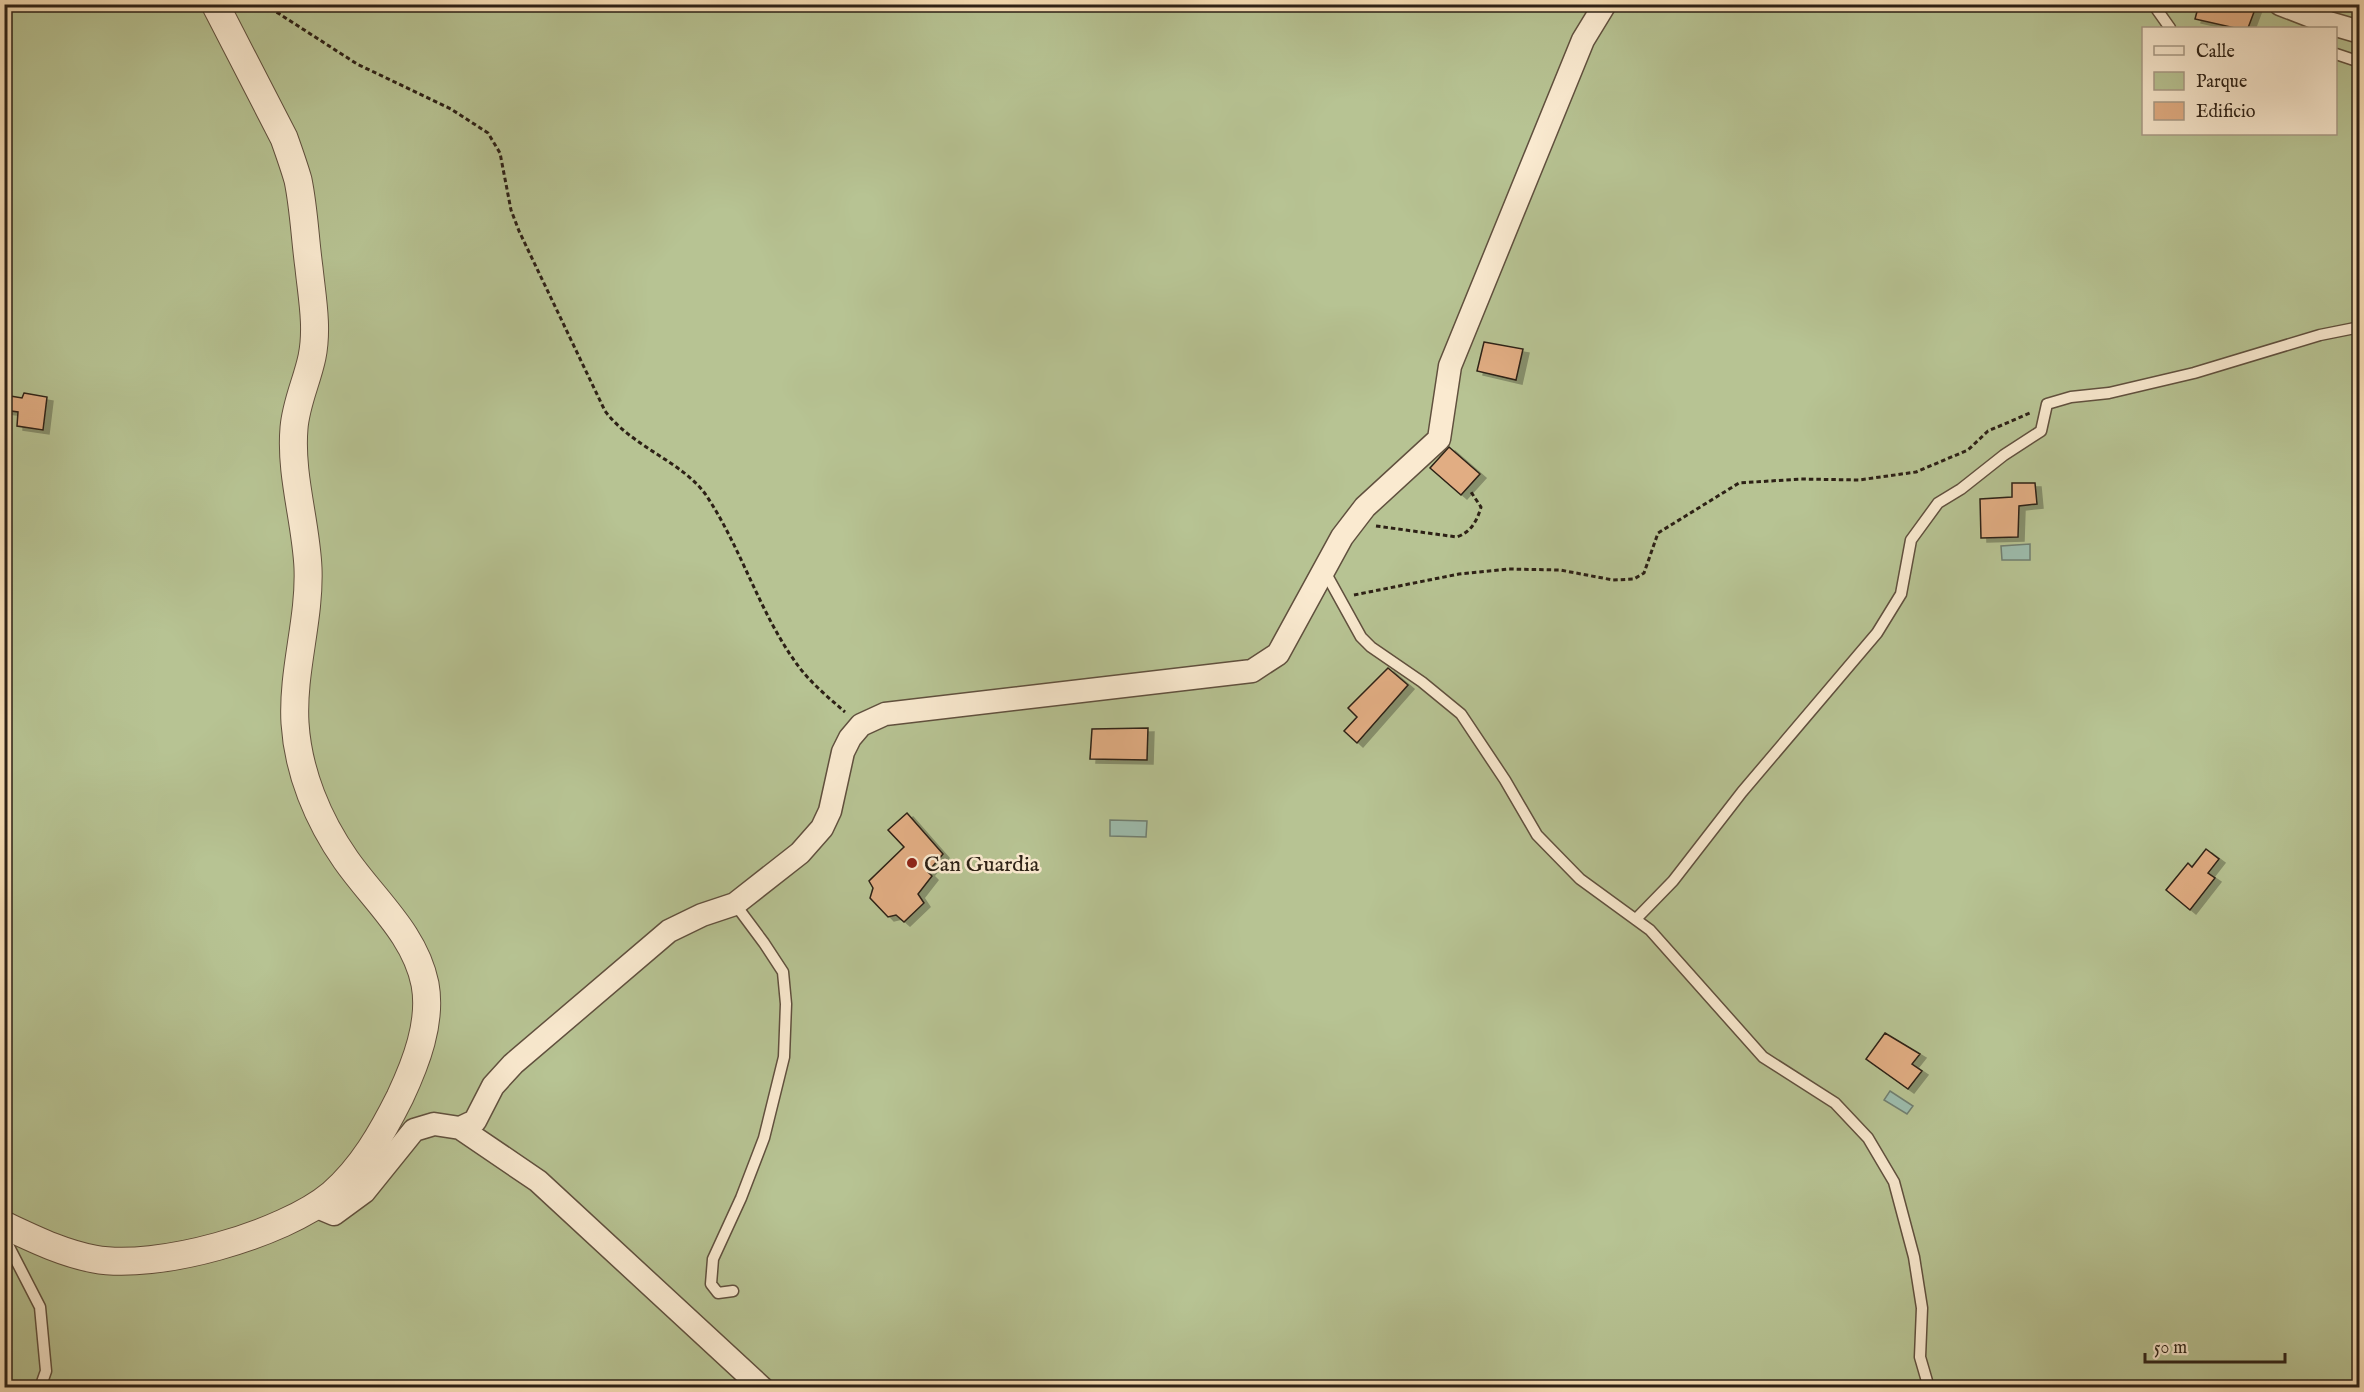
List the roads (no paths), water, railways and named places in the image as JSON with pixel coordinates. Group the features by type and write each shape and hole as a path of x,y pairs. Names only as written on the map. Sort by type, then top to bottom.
{"street":[{"path":"4,1225 71,1254 96,1260 143,1262 230,1242 271,1228 315,1206 333,1193 372,1148 405,1086 425,1027 427,994 419,964 410,945 347,862 324,824 301,764 295,725 294,697 308,568 294,432 298,402 312,356 313,306 297,180 284,138 215,4"},
{"path":"460,1128 475,1121 493,1086 513,1064 669,931 702,915 735,904 800,853 822,828 830,811 843,752 850,738 861,725 885,714 1252,671 1278,654 1348,529 1365,507 1439,439 1450,366 1583,40 1605,4"},
{"path":"2280,4 2330,24 2360,32"},
{"path":"315,1206 334,1214 364,1192 414,1130 434,1124 460,1128 538,1181 762,1388"}],"lane":[{"path":"2153,4 2169,27"},
{"path":"2337,54 2360,62"},
{"path":"1636,919 1672,880 1742,792 1877,633 1901,594 1911,540 1938,503 2041,431 2047,404 2070,397 2109,393 2194,373 2320,335 2360,327"},
{"path":"1324,570 1361,637 1371,647 1422,682 1461,714 1538,835 1580,879 1650,930 1763,1057 1835,1103 1868,1138 1894,1182 1914,1257 1922,1308 1920,1357 1929,1388"},
{"path":"733,1291 718,1293 711,1284 713,1259 741,1198 764,1138 784,1057 786,1004 783,972 735,904"},
{"path":"4,1238 40,1307 46,1371 40,1388"}],"place":[{"name":"Can Guardia","path":"912,863"}]}
